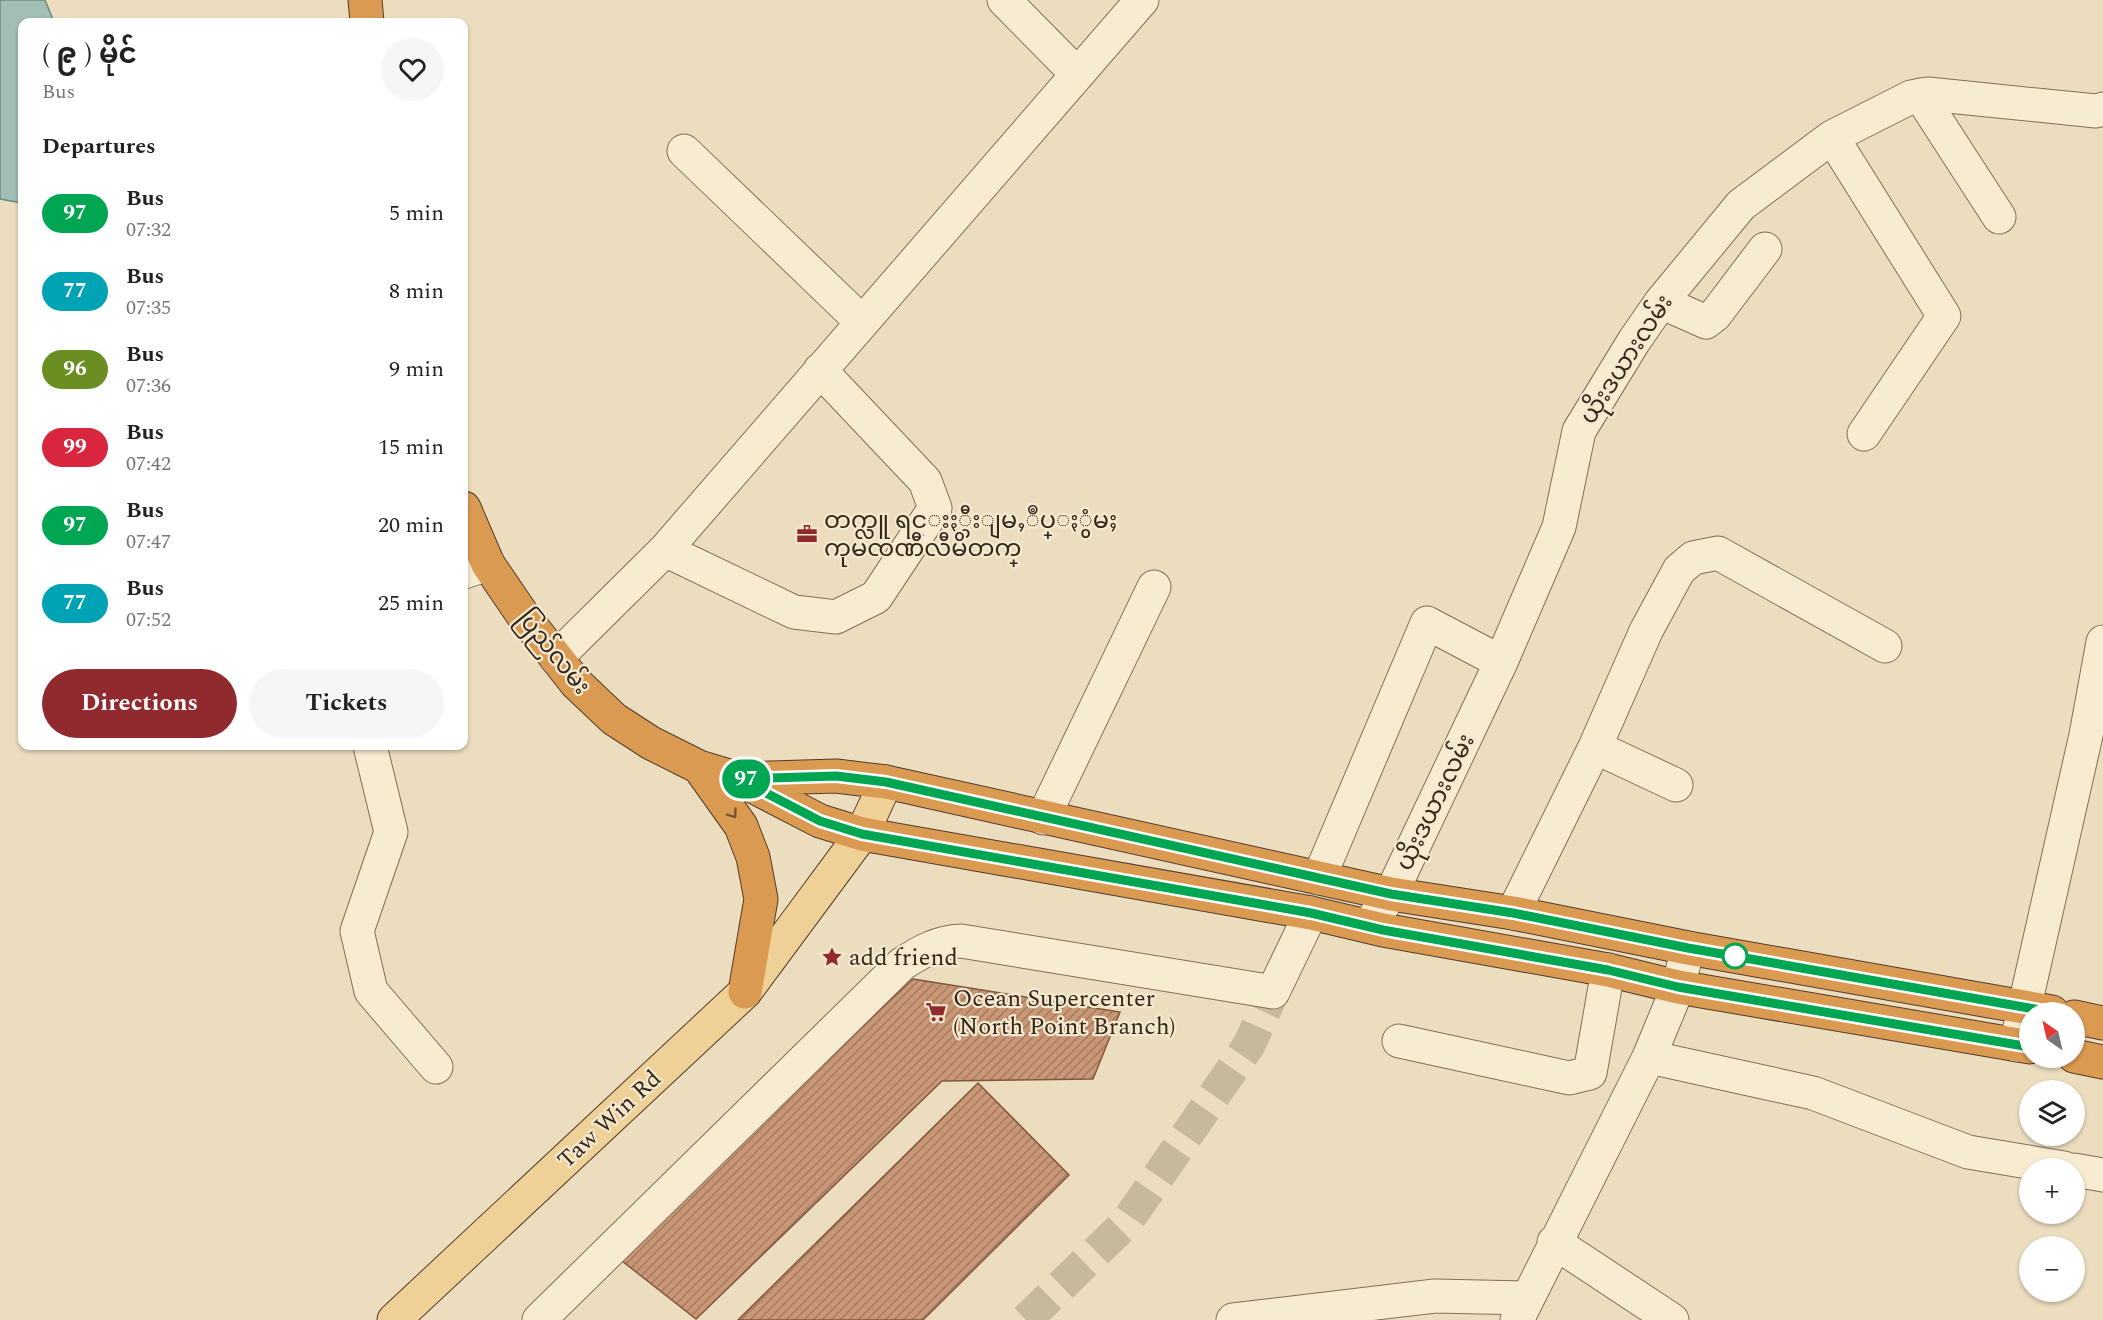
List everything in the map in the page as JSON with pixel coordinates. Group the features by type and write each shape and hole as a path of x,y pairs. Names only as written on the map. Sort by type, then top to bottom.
{"highway":[{"path":"365,0 367,18"},
{"name":"ပြည်လမ်း","path":"468,528 476,568 576,683 614,719 692,763"},
{"path":"692,763 739,779 820,821 862,834 1311,913 1368,926 1608,970 1678,987 2019,1045"},
{"path":"692,763 741,826 753,857 761,899 744,992"},
{"path":"739,779 836,776 886,782 1391,894 1513,913 1688,948 2019,1007"},
{"path":"2085,1019 2103,1023"},
{"path":"2085,1058 2103,1062"}],"main road":[{"name":"Taw Win Rd","path":"394,1320 744,992 862,834 886,782"}],"street":[{"path":"1004,0 1077,74"},
{"path":"556,658 665,550 1142,0"},
{"path":"1920,95 1999,218"},
{"name":"ယိုးဒယားလမ်း","path":"1368,926 1391,894 1502,662 1559,527 1579,431 1661,302 1741,205 1832,137 1911,97 1920,95 2103,110"},
{"path":"1832,137 1944,316 1864,434"},
{"path":"684,151 862,322"},
{"path":"1661,302 1706,322 1715,315 1765,249"},
{"path":"665,550 794,612 836,617 876,597 935,508 925,481 820,370"},
{"path":"1513,913 1595,747 1646,631 1679,570 1693,558 1718,553 1884,646"},
{"path":"1043,818 1154,587"},
{"path":"1319,878 1427,623 1502,662"},
{"path":"2039,1002 2103,642"},
{"path":"1595,747 1676,785"},
{"path":"371,750 391,832 357,931 371,991 436,1067"},
{"path":"539,1320 902,964 920,952 942,942 961,941 1273,993 1311,913"},
{"path":"1233,1320 1435,1296 1523,1309 1554,1242 1649,1057 1678,987 1688,948"},
{"path":"1399,1041 1569,1078 1590,1073 1608,970"},
{"path":"1649,1057 1813,1093 1968,1152 2019,1160"},
{"path":"2085,1172 2103,1175"},
{"path":"1554,1242 1672,1320"}],"water":[{"path":"0,0 45,0 52,18 18,18 18,202 0,199"}],"building":[{"path":"913,979 1120,1012 1093,1079 942,1081 696,1319 617,1257"},
{"path":"978,1083 1069,1175 923,1320 738,1320"}],"tunnel":[{"path":"1026,1320 1126,1223 1249,1045 1273,992"}],"bus line":[{"name":"97","path":"2019,1006 1688,948 1513,913 1391,894 886,782 836,776 739,779 820,821 862,834 1311,913 1383,930 1608,970 1678,987 2019,1045"}],"place":[{"name":"တက္လူ ရင္းႏွီးျမႇဳပ္ႏွံမႈ ကုမၸဏီလီမိတက္","path":"807,534"},
{"name":"add friend","path":"832,957"},
{"name":"Ocean Supercenter (North Point Branch)","path":"936,1012"}]}
